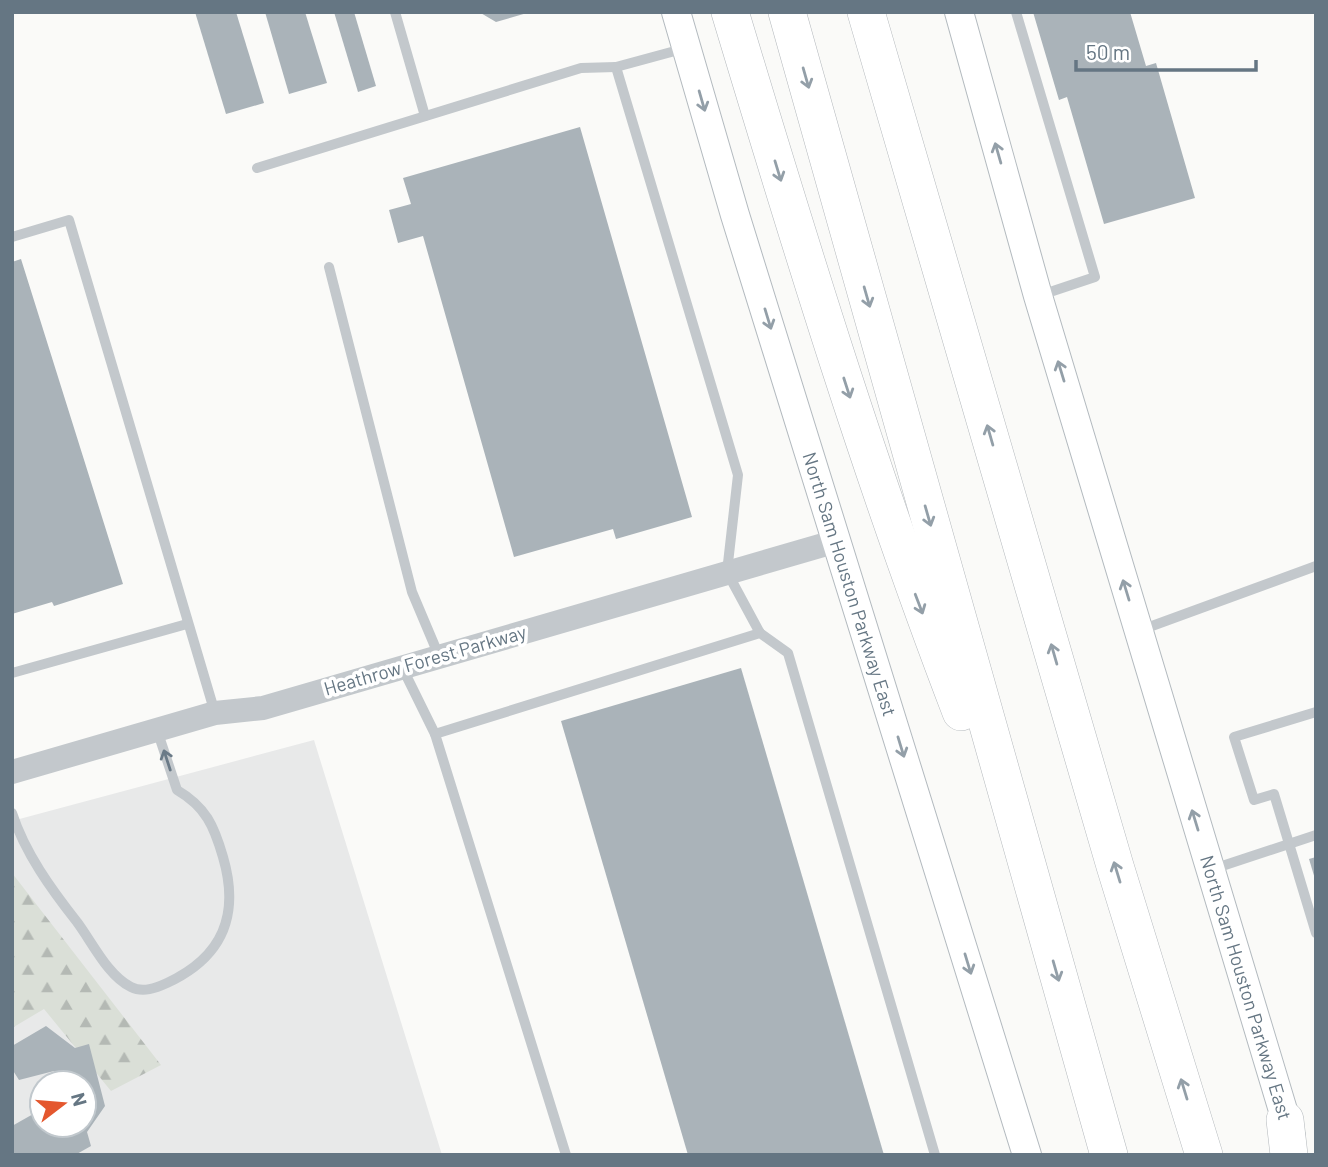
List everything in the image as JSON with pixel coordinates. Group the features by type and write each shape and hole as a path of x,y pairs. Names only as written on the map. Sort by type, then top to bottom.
{"highway":[{"path":"730,12 789,209 904,564 1040,916"},
{"path":"788,12 1109,1155"},
{"path":"866,12 1111,852 1204,1155"}],"main road":[{"name":"North Sam Houston Parkway East","path":"676,12 836,541 1027,1155"},
{"name":"North Sam Houston Parkway East","path":"959,12 1038,296 1210,869 1287,1138 1298,1155"}],"street":[{"name":"Heathrow Forest Parkway","path":"12,772 215,713 263,708 836,541"}],"lane":[{"path":"395,12 425,116"},
{"path":"1016,12 1096,277 1038,296"},
{"path":"257,168 581,68 615,67 686,48"},
{"path":"615,67 738,475 727,572 760,633 788,653 935,1155"},
{"path":"12,237 69,220 215,713"},
{"path":"329,267 412,592 439,656"},
{"path":"1138,631 1316,566"},
{"path":"12,673 187,624"},
{"path":"435,733 760,633"},
{"path":"401,667 435,733 566,1155"},
{"path":"1316,712 1234,737 1254,800 1274,794 1316,933"},
{"path":"12,813 21,840 68,911 120,980 134,989 152,989 199,963 221,938 230,913 231,884 215,827 192,799 177,790 157,730"},
{"path":"1210,869 1316,835"}],"shaded area":[{"path":"314,740 442,1155 12,1155 12,821"}],"green space":[{"path":"12,873 161,1065 111,1091 98,1075 98,1069 93,1069 44,1009 12,1028"}],"building":[{"path":"195,12 236,12 264,103 226,114"},
{"path":"265,12 305,12 327,83 289,94"},
{"path":"334,12 354,12 376,86 358,92"},
{"path":"479,12 527,12 527,13 496,22"},
{"path":"1033,12 1130,12 1146,66 1156,63 1195,198 1104,224 1067,97 1059,100"},
{"path":"580,127 692,517 616,539 613,529 514,557 423,236 398,243 389,210 411,204 403,178"},
{"path":"21,259 123,584 54,606 52,602 12,614 12,262"},
{"path":"741,668 884,1155 688,1155 561,721"},
{"path":"1316,857 1316,878 1315,879 1309,859"},
{"path":"46,1026 75,1048 89,1044 95,1069 28,1069 28,1078 19,1080 12,1069 12,1046"},
{"path":"98,1079 105,1106 98,1116"},
{"path":"28,1117 28,1139 89,1139 91,1146 75,1155 12,1155 12,1126"}]}
